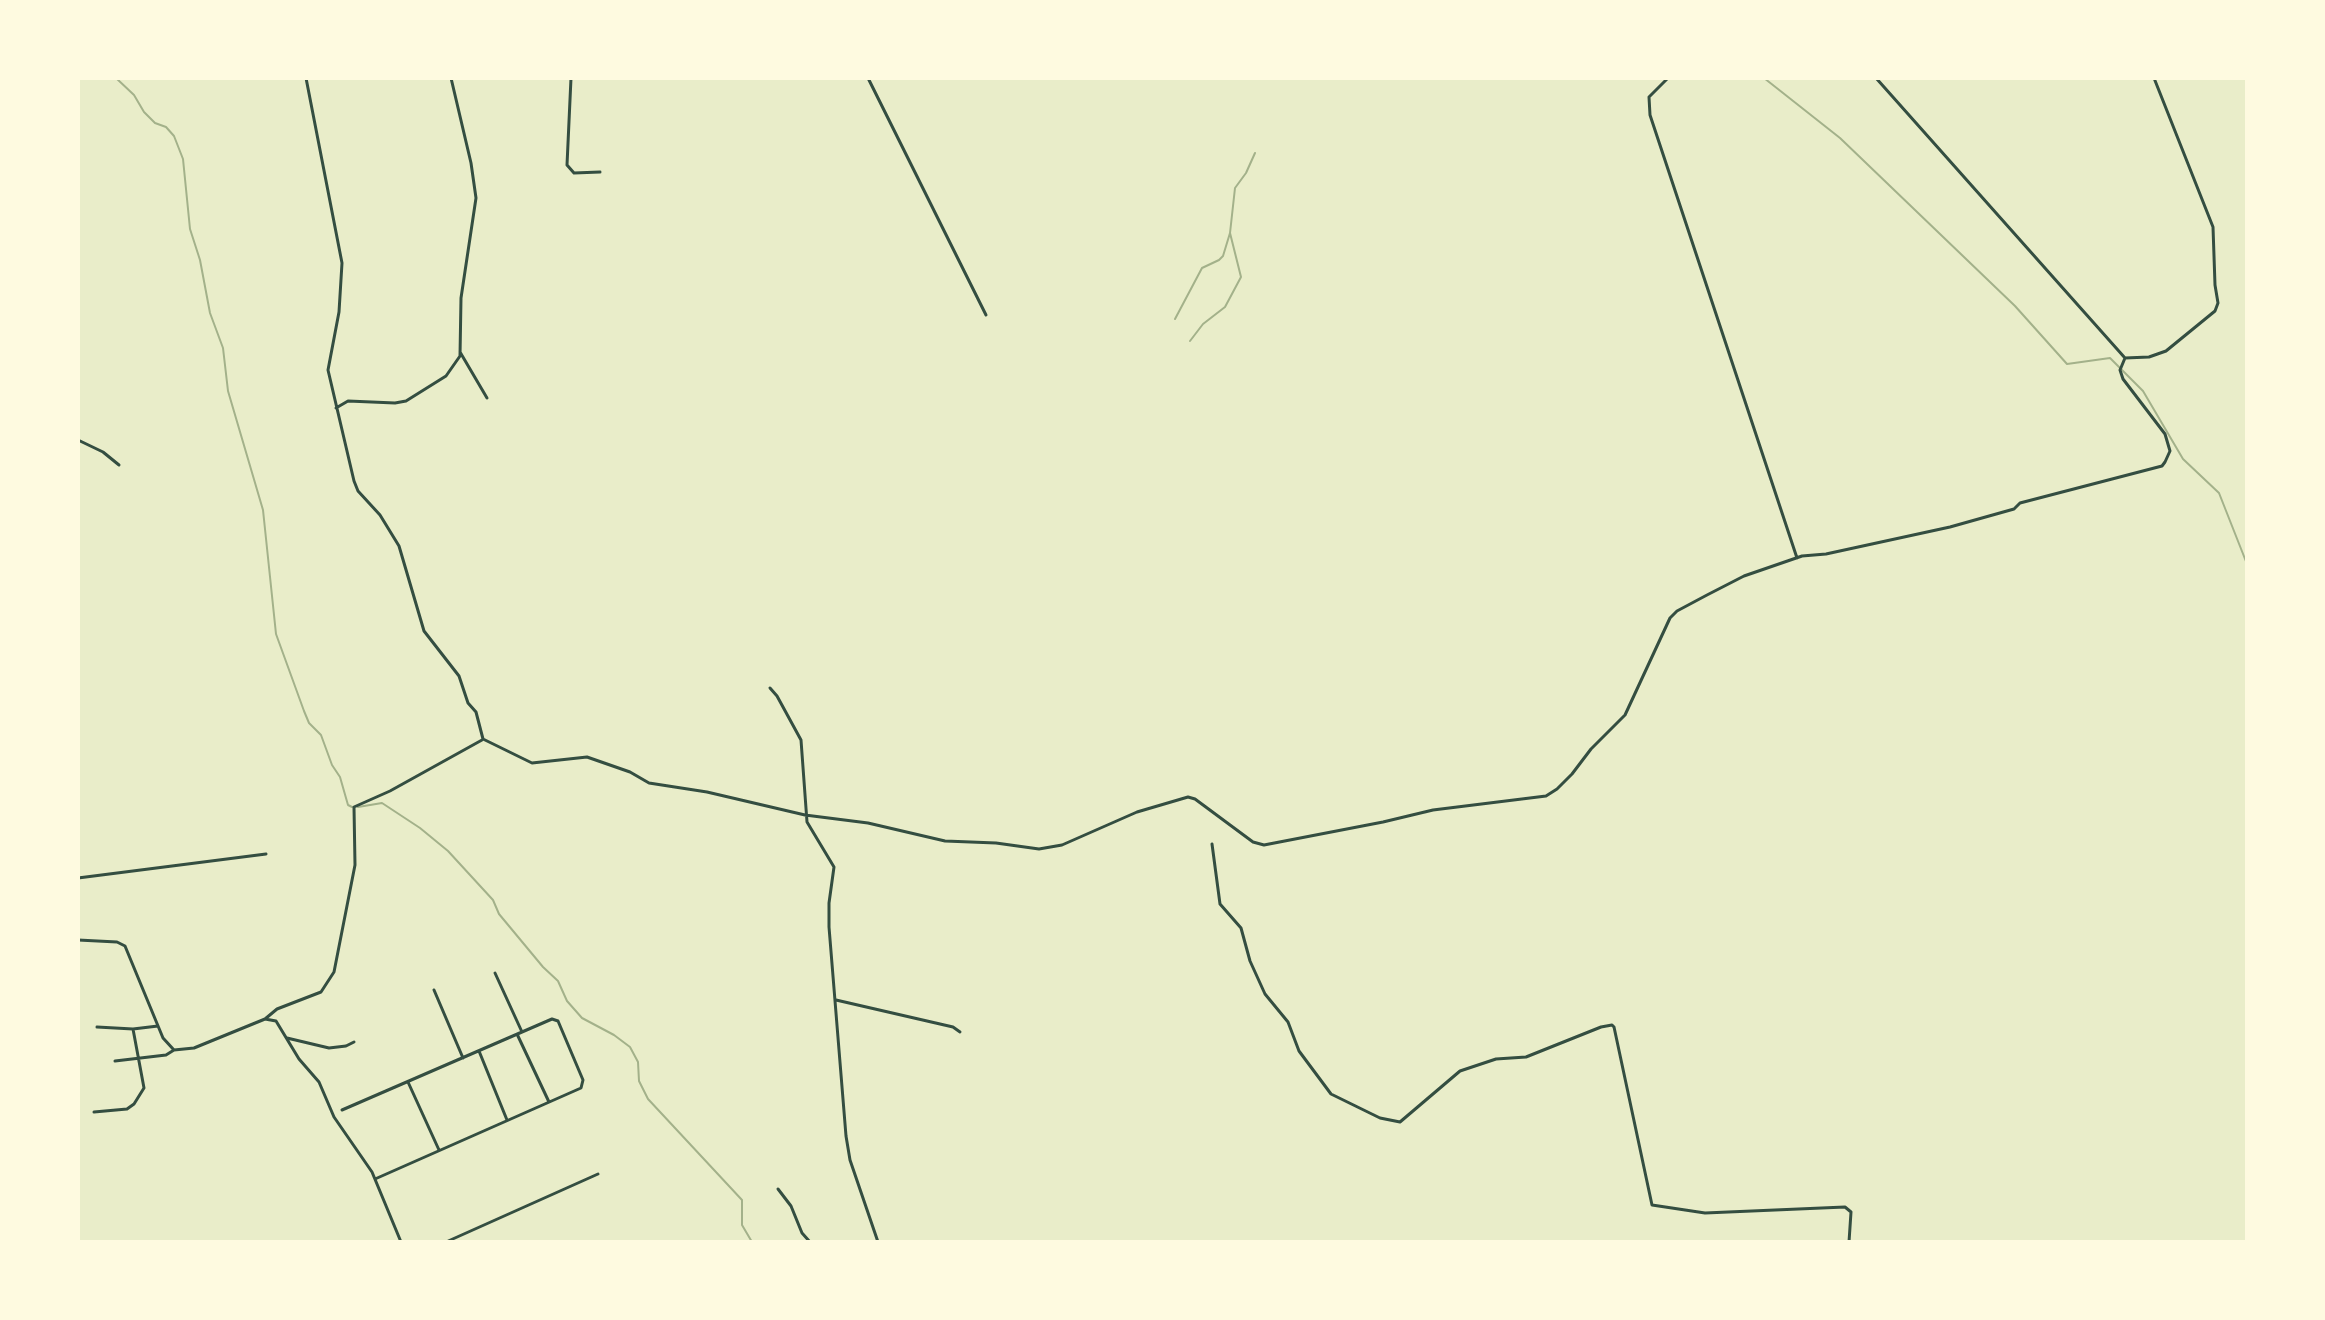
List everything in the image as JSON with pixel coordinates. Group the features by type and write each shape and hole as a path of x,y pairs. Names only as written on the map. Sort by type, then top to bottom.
{"street":[{"path":"306,78 342,263 339,318 328,366 355,484 399,546 424,631 459,676 468,703 476,712 483,739 527,761 541,763 587,757 630,772 649,783 710,793 805,815 847,819 950,842 991,843 1043,850 1062,845 1143,810 1189,797 1253,842 1264,845 1440,808 1544,797 1557,789 1625,715 1659,640 1677,611 1744,576 1797,558 1950,527 2014,509 2020,503 2162,466 2169,456 2168,441 2123,379 2120,370 2125,358"},
{"path":"336,408 348,401 406,401 446,376 460,352 461,298 476,201 471,163 451,78"},
{"path":"571,78 567,165 574,173 600,172"},
{"path":"868,78 986,315"},
{"path":"1668,78 1650,96 1650,113 1797,558"},
{"path":"1876,78 2125,358"},
{"path":"2125,358 2149,357 2166,351 2218,305 2213,227 2154,78"},
{"path":"460,352 487,398"},
{"path":"78,440 105,453 119,465"},
{"path":"770,688 802,743 805,815 834,867 829,908 850,1160 878,1242"},
{"path":"115,1061 194,1048 321,992 334,972 356,859 354,813 357,804 390,791 483,739"},
{"path":"1212,844 1220,904 1244,933 1250,961 1263,990 1288,1022 1299,1051 1331,1094 1380,1118 1399,1122 1460,1071 1496,1059 1526,1057 1612,1025 1652,1205 1705,1213 1845,1207 1851,1212 1849,1242"},
{"path":"78,878 266,854"},
{"path":"78,940 117,942 125,946 166,1044 174,1050"},
{"path":"495,973 549,1102"},
{"path":"434,990 463,1058"},
{"path":"836,1000 953,1027 960,1032"},
{"path":"265,1019 274,1020 320,1084 334,1117 375,1179 401,1242"},
{"path":"342,1110 556,1019 583,1080 584,1084 579,1089 375,1179"},
{"path":"97,1027 133,1029 158,1026"},
{"path":"94,1112 127,1109 144,1088 133,1029"},
{"path":"287,1038 329,1048 354,1042"},
{"path":"479,1051 507,1120"},
{"path":"408,1082 439,1150"},
{"path":"446,1242 598,1174"},
{"path":"778,1189 810,1242"}],"waterway":[{"path":"116,78 134,95 144,112 174,136 183,159 190,229 200,260 210,313 223,348 228,391 263,510 276,634 309,723 321,735 340,777 348,805 352,807"},
{"path":"1764,78 1840,138 2015,306 2067,364 2110,358 2143,391 2183,459 2219,493 2247,564"},
{"path":"1190,341 1203,324 1225,307 1241,277 1230,233 1235,188 1255,153"},
{"path":"1175,319 1202,268 1223,256 1230,233"},
{"path":"358,807 382,803 448,851 493,900 499,914 558,981 567,1001 582,1018 630,1047 638,1062 639,1081 648,1099 742,1200 742,1225 752,1242"}]}
